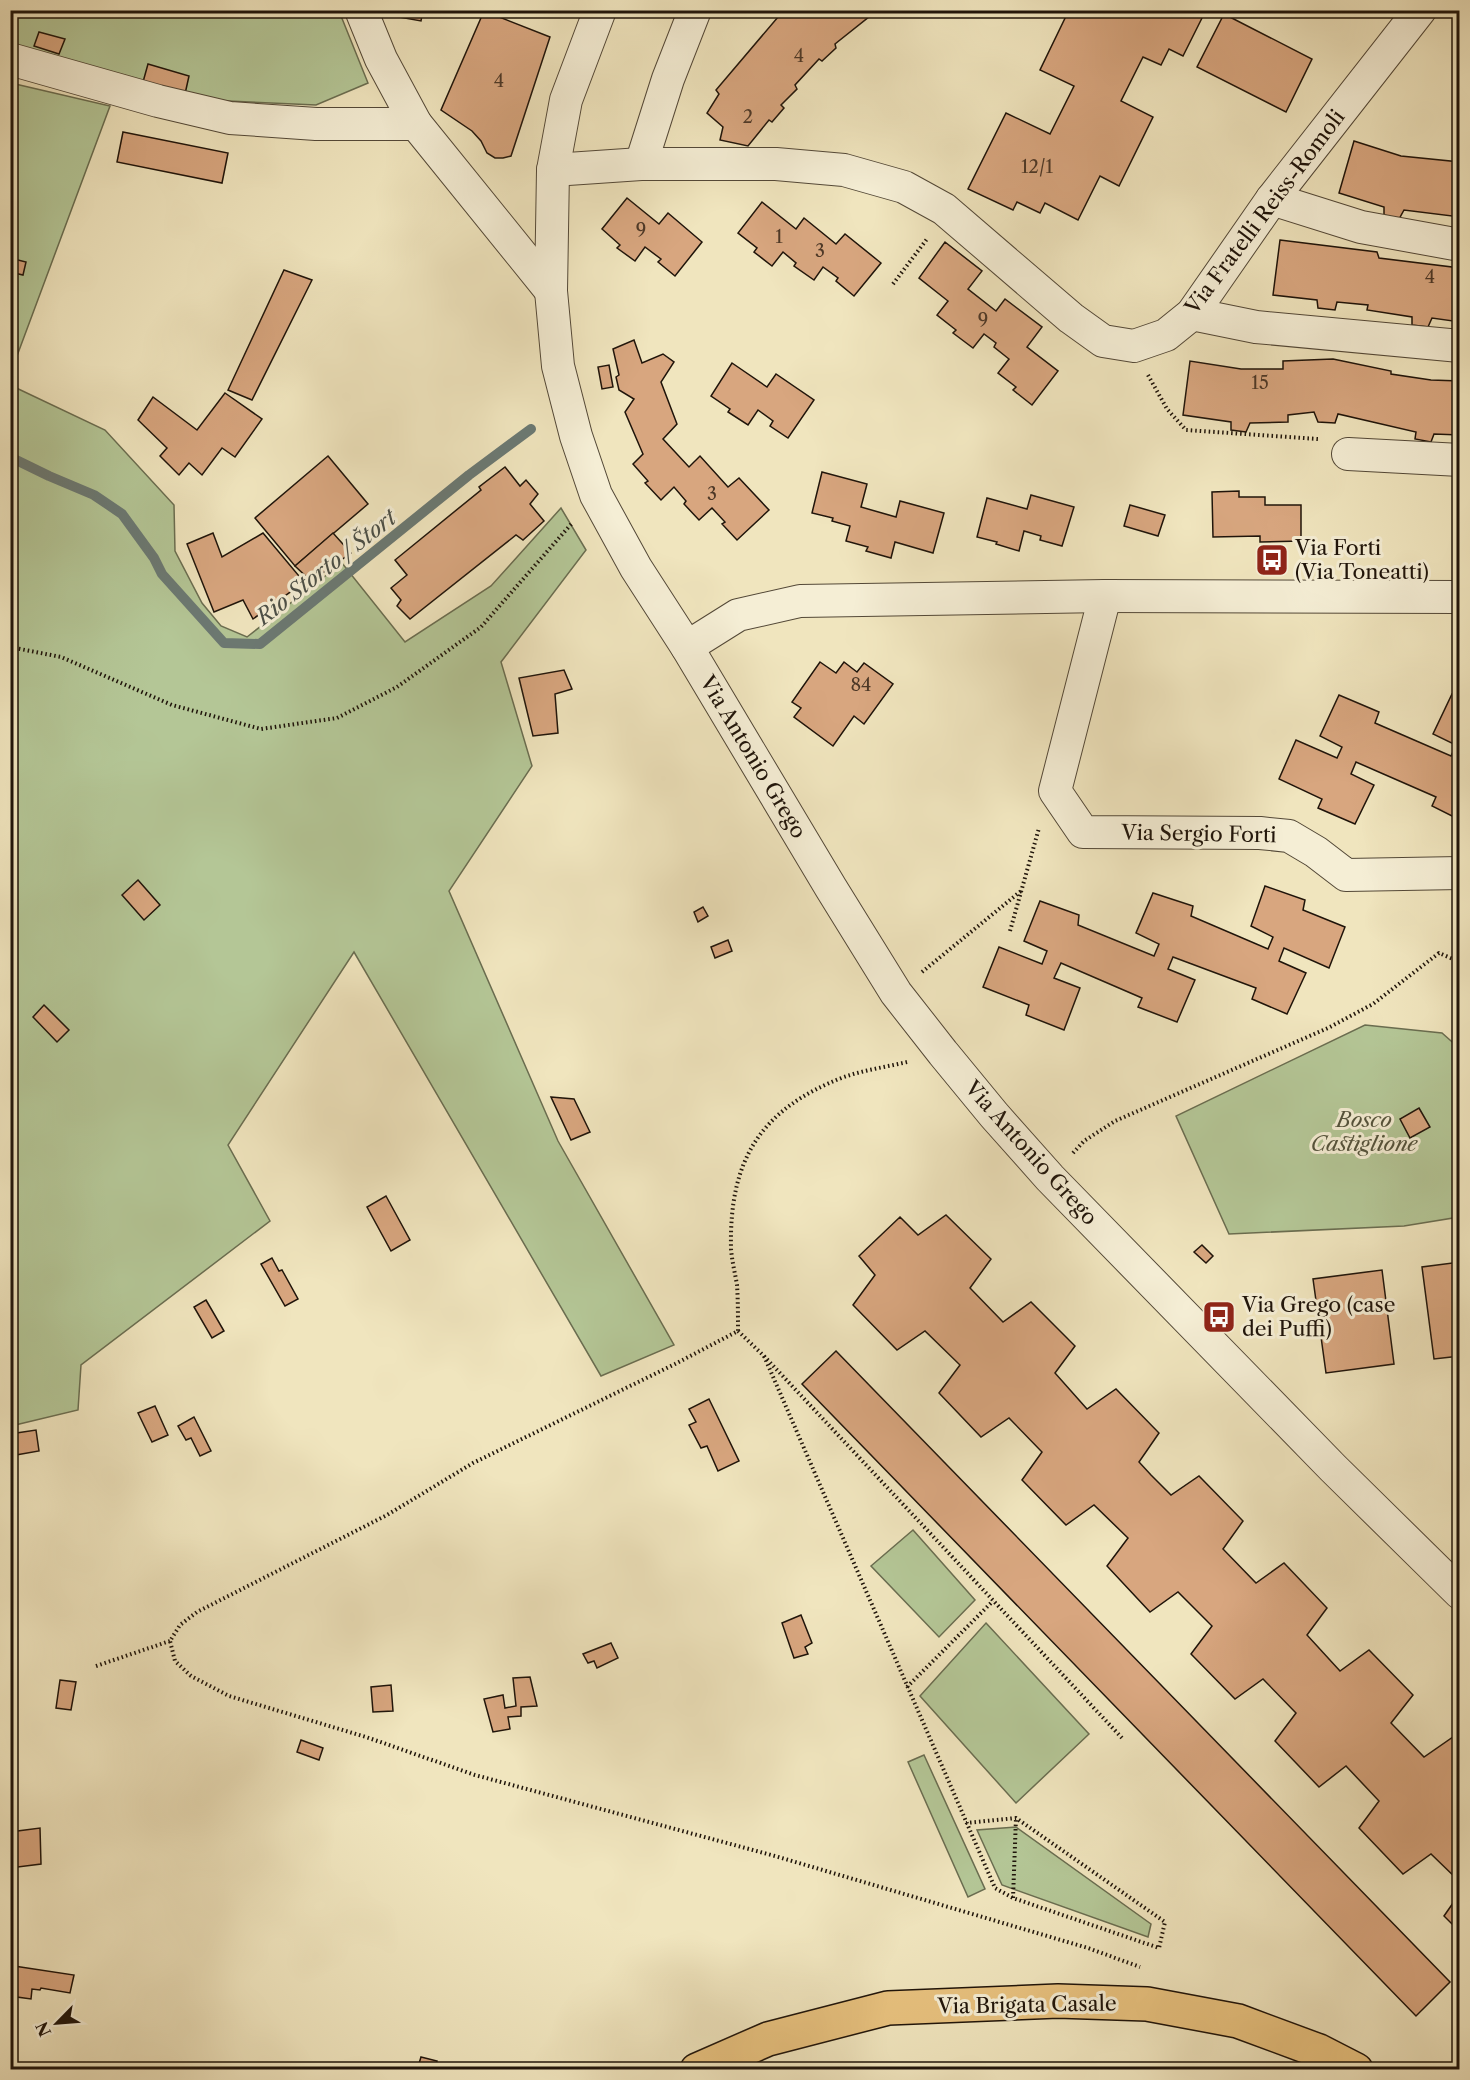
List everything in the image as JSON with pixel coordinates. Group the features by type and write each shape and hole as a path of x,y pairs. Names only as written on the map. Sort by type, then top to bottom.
{"main road":[{"name":"Via Brigata Casale","path":"697,2070 768,2039 888,2008 1058,2001 1147,2004 1238,2021 1318,2051 1356,2070"}],"street":[{"path":"362,10 381,59 416,124 551,291"},
{"name":"Via Antonio Grego","path":"600,10 566,100 552,170 551,291 558,366 576,436 596,495 636,568 687,647 896,993 943,1053 1050,1178 1325,1460 1460,1593"},
{"path":"641,164 695,10"},
{"name":"Via Fratelli Reiss-Romoli","path":"552,170 641,164 776,164 844,170 904,187 944,209 1071,318 1103,341 1134,346 1166,335 1192,314 1272,199 1420,10"},
{"path":"10,58 158,101 230,118 316,124 416,124"},
{"path":"1272,199 1361,227 1460,245"},
{"path":"1192,314 1256,327 1460,346"},
{"path":"1347,454 1460,460"},
{"path":"1055,791 1105,596"},
{"path":"687,647 738,615 800,601 1105,596 1460,597"},
{"name":"Via Sergio Forti","path":"1055,791 1083,832 1260,832 1289,836 1316,852 1346,875 1460,873"}],"path":[{"path":"893,284 933,231"},
{"path":"1134,346 1167,409 1186,430 1338,440 1347,454"},
{"path":"10,646 62,657 172,705 261,729 337,718 397,687 481,627 577,517"},
{"path":"1010,931 1039,828 1055,791"},
{"path":"920,974 1022,891"},
{"path":"1073,1154 1084,1141 1115,1121 1328,1028 1373,1004 1439,953 1460,962"},
{"path":"943,1053 845,1077 802,1097 772,1118 752,1144 739,1175 733,1209 731,1250 737,1286 738,1331 1123,1739"},
{"path":"96,1666 170,1641 180,1625 197,1612 387,1515 473,1463 738,1331"},
{"path":"764,1356 966,1823 995,1888 1013,1898 1159,1948 1165,1922 1016,1818 966,1823"},
{"path":"907,1687 993,1601"},
{"path":"170,1641 175,1660 191,1676 229,1696 366,1737 475,1775 775,1856 1088,1948 1149,1970"},
{"path":"1013,1898 1016,1818"}],"green space":[{"path":"10,11 339,11 368,83 316,105 184,99 11,45"},
{"path":"11,83 110,106 11,372"},
{"path":"10,385 105,430 174,505 175,551 202,603 221,626 247,637 342,563 405,642 491,586 561,508 586,550 501,662 532,766 449,891 558,1141 674,1345 601,1376 354,952 228,1145 270,1221 81,1365 78,1410 11,1426"},
{"name":"Bosco Castiglione","path":"1365,1025 1442,1033 1459,1048 1459,1217 1404,1226 1229,1234 1176,1116"},
{"path":"913,1530 975,1600 939,1637 871,1566"},
{"path":"986,1623 1089,1734 1016,1803 920,1696"},
{"path":"924,1755 985,1889 968,1897 908,1762"},
{"path":"1016,1827 1151,1924 1148,1937 1002,1885 977,1830"}],"building":[{"path":"394,10 423,10 421,21 393,16"},
{"path":"784,10 882,10 869,17 835,44 836,48 822,61 819,59 795,85 797,89 781,105 784,108 772,122 769,120 748,146 720,140 723,127 707,113 719,94 716,90"},
{"path":"1069,10 1206,10 1183,56 1169,49 1161,65 1143,57 1121,101 1153,117 1119,186 1100,176 1078,220 1045,203 1040,213 1017,202 1013,210 968,189 1006,113 1050,134 1074,86 1040,70"},
{"path":"484,11 550,37 511,156 503,158 495,158 487,153 481,141 472,131 441,110"},
{"path":"1224,14 1312,59 1286,112 1197,67"},
{"path":"39,32 65,39 59,54 34,46"},
{"path":"148,64 189,76 185,94 143,82"},
{"path":"123,132 228,153 222,183 117,162"},
{"path":"1354,141 1401,156 1460,162 1460,217 1404,210 1399,219 1384,215 1384,207 1339,193"},
{"path":"627,198 659,224 668,213 702,242 675,276 658,262 661,259 645,247 635,261 617,248 620,245 602,229"},
{"path":"762,202 796,229 804,218 836,244 845,234 881,263 854,296 836,281 838,278 823,267 814,280 794,266 796,263 783,252 772,266 754,252 757,248 738,233"},
{"path":"1280,240 1377,252 1379,258 1460,268 1460,322 1432,318 1428,327 1412,325 1412,317 1367,310 1368,305 1337,302 1335,310 1318,308 1317,300 1273,295"},
{"path":"945,242 982,271 968,289 996,311 1005,299 1042,327 1027,347 1058,371 1032,405 1013,390 1016,387 998,373 1009,359 994,347 996,343 984,334 973,348 953,333 956,330 937,315 948,301 919,278"},
{"path":"10,258 26,262 23,275 10,272"},
{"path":"284,270 312,280 252,400 228,390"},
{"path":"634,340 642,363 663,354 674,362 661,382 677,424 663,439 689,467 700,456 728,487 739,478 769,510 737,540 722,524 725,522 712,508 699,520 684,504 686,501 674,487 661,500 645,483 648,481 633,464 643,454 625,412 634,399 619,390 616,377 619,375 613,349"},
{"path":"1333,359 1391,371 1391,374 1431,380 1460,381 1460,435 1434,434 1431,442 1415,439 1416,432 1338,414 1335,423 1318,422 1314,412 1288,415 1288,422 1250,423 1246,432 1231,430 1231,422 1183,415 1190,361 1241,369 1283,369 1283,361"},
{"path":"732,363 767,387 776,374 814,400 788,438 770,426 773,421 758,410 748,425 728,412 730,409 711,396"},
{"path":"609,365 613,387 602,389 598,367"},
{"path":"225,393 262,419 235,457 222,448 202,475 189,463 179,475 160,456 167,448 138,420 153,397 197,430"},
{"path":"328,456 368,504 295,566 255,518"},
{"path":"505,467 520,486 526,480 538,494 530,504 544,521 523,540 516,535 410,619 397,606 401,600 391,588 407,575 395,560 481,490 479,487"},
{"path":"822,472 867,484 861,507 896,517 900,501 944,513 933,553 895,542 891,558 866,551 868,547 846,541 850,526 832,521 833,518 812,513"},
{"path":"1239,491 1239,497 1265,497 1265,505 1301,505 1301,541 1260,542 1260,536 1213,537 1212,492"},
{"path":"1031,495 1074,507 1062,546 1040,540 1041,536 1024,531 1019,551 977,537 987,498 1027,509"},
{"path":"1130,505 1165,515 1158,536 1124,526"},
{"path":"213,533 222,557 263,533 304,582 253,619 243,600 214,612 187,544"},
{"path":"333,533 351,553 311,581 295,566"},
{"path":"820,662 836,673 844,662 857,672 864,663 893,684 864,724 854,716 833,746 794,717 801,708 792,702"},
{"path":"564,670 572,689 555,694 558,733 533,736 519,678"},
{"path":"1452,694 1460,697 1460,820 1432,806 1436,797 1356,762 1351,774 1374,785 1355,824 1318,808 1322,799 1279,779 1296,740 1337,758 1342,747 1320,736 1339,695 1379,712 1375,723 1451,756 1456,745 1433,734"},
{"path":"138,880 160,905 144,920 122,895"},
{"path":"1265,886 1305,900 1303,910 1345,927 1329,968 1284,948 1279,961 1306,973 1287,1014 1252,999 1256,988 1173,957 1168,969 1195,980 1177,1022 1138,1007 1142,998 1061,963 1054,978 1080,988 1064,1030 1026,1015 1029,1005 983,987 999,947 1042,964 1047,951 1024,941 1040,901 1079,915 1078,925 1154,956 1159,944 1136,933 1153,893 1193,906 1191,916 1268,949 1273,937 1251,926"},
{"path":"703,907 708,916 698,922 694,912"},
{"path":"728,940 732,951 715,958 711,947"},
{"path":"44,1005 69,1030 57,1042 33,1017"},
{"path":"551,1097 574,1099 590,1132 571,1140"},
{"path":"1419,1108 1430,1127 1410,1138 1400,1119"},
{"path":"386,1196 410,1240 391,1251 367,1207"},
{"path":"946,1215 991,1259 970,1288 1003,1322 1031,1302 1075,1346 1055,1373 1087,1409 1116,1389 1159,1433 1139,1462 1151,1475 1171,1495 1199,1476 1243,1521 1223,1549 1256,1583 1284,1563 1327,1608 1307,1635 1340,1671 1369,1650 1413,1695 1391,1723 1424,1757 1453,1737 1460,1744 1460,1882 1431,1854 1403,1874 1359,1828 1379,1801 1346,1766 1319,1787 1275,1741 1296,1713 1263,1679 1235,1699 1191,1654 1212,1626 1178,1592 1150,1612 1107,1566 1128,1538 1094,1505 1066,1525 1022,1480 1042,1452 1009,1418 981,1437 939,1393 960,1365 925,1331 897,1350 853,1305 875,1275 859,1256 900,1217 918,1235"},
{"path":"1202,1245 1213,1256 1206,1263 1194,1252"},
{"path":"272,1258 279,1271 282,1270 298,1299 285,1306 261,1264"},
{"path":"1460,1262 1460,1356 1434,1359 1422,1267"},
{"path":"1382,1270 1394,1364 1326,1373 1313,1279"},
{"path":"206,1300 224,1331 212,1338 194,1307"},
{"path":"836,1351 1450,1982 1416,2016 802,1384"},
{"path":"709,1399 739,1461 718,1471 707,1446 701,1448 689,1425 696,1422 689,1409"},
{"path":"155,1406 168,1435 152,1442 138,1413"},
{"path":"194,1417 211,1451 200,1456 191,1438 186,1440 178,1426"},
{"path":"36,1430 39,1451 10,1456 10,1434"},
{"path":"801,1615 812,1643 805,1647 808,1654 794,1658 782,1623"},
{"path":"611,1643 618,1658 597,1668 594,1661 588,1663 583,1654"},
{"path":"530,1677 537,1706 521,1707 521,1716 508,1717 510,1729 493,1732 484,1699 503,1695 505,1708 516,1706 513,1678"},
{"path":"60,1680 76,1682 71,1710 56,1708"},
{"path":"391,1685 393,1711 373,1712 371,1687"},
{"path":"301,1740 323,1748 319,1760 297,1752"},
{"path":"40,1828 41,1864 10,1868 10,1832"},
{"path":"1460,1893 1460,1932 1444,1916"},
{"path":"14,1966 74,1975 70,1993 41,1988 40,1990 32,1989 31,1999 17,1997 17,1985 11,1984"},
{"path":"421,2057 437,2061 434,2070 417,2070"}],"waterway":[{"name":"Rio Storto / Štort","path":"10,457 94,495 122,514 154,558 162,574 224,643 260,644 469,475 531,429"}],"place":[{"name":"Via Forti (Via Toneatti)","path":"1272,560"},
{"name":"Via Grego (case dei Puffi)","path":"1219,1317"}]}
